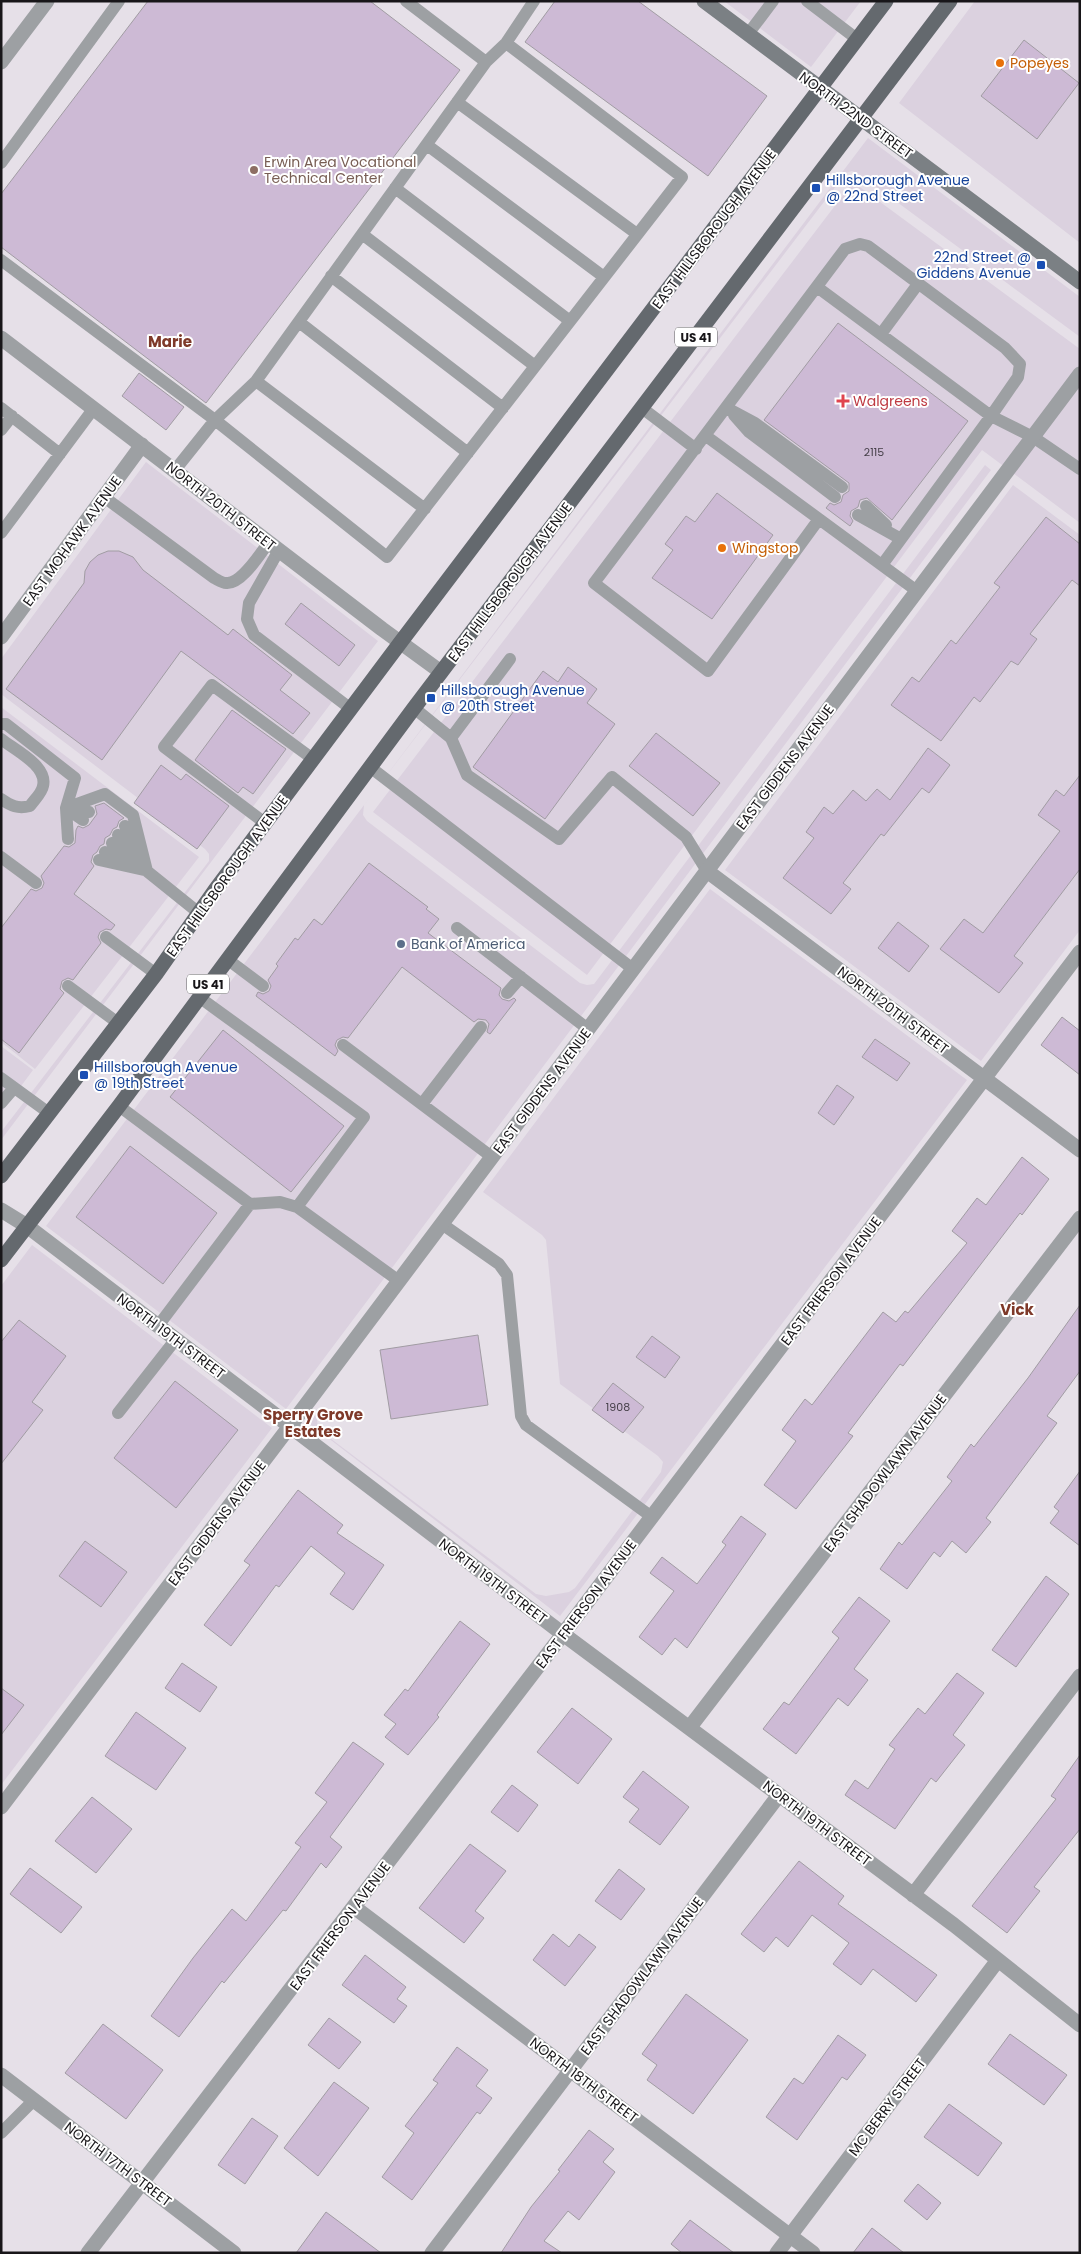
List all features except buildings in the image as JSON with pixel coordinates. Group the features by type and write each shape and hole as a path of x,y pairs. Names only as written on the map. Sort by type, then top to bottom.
{"main road":[{"name":"NORTH 22ND STREET","path":"704,1 1080,282"},
{"name":"EAST HILLSBOROUGH AVENUE","path":"1,1176 156,974 265,823 400,643 886,1"},
{"name":"EAST HILLSBOROUGH AVENUE","path":"1,1260 119,1106 414,708 950,1"}],"street":[{"path":"1,62 47,1"},
{"name":"NORTH 20TH STREET","path":"1,338 400,643 442,672"},
{"name":"EAST GIDDENS AVENUE","path":"1,1807 399,1282 1080,374"},
{"name":"EAST MOHAWK AVENUE","path":"1,637 142,445"},
{"name":"NORTH 20TH STREET","path":"707,871 1080,1150"},
{"name":"EAST FRIERSON AVENUE","path":"88,2253 563,1634 1080,952"},
{"name":"NORTH 19TH STREET","path":"1,1210 27,1226 563,1634 913,1895 1080,2025"},
{"name":"EAST SHADOWLAWN AVENUE","path":"690,1727 1080,1218"},
{"path":"913,1895 1080,1676"},
{"name":"EAST SHADOWLAWN AVENUE","path":"432,2253 779,1795"},
{"name":"NORTH 18TH STREET","path":"354,1907 813,2253"},
{"name":"MC BERRY STREET","path":"776,2253 998,1960"},
{"name":"NORTH 17TH STREET","path":"1,2075 234,2253"}],"lane":[{"path":"1,163 119,1"},
{"path":"406,1 486,62"},
{"path":"175,470 215,420 256,381 486,62 506,43 534,1"},
{"path":"748,34 773,1"},
{"path":"807,1 857,39"},
{"path":"1,260 215,420 387,557 682,176 506,43"},
{"path":"457,102 637,234"},
{"path":"427,145 604,277"},
{"path":"395,188 570,321"},
{"path":"362,234 535,366"},
{"path":"819,519 708,670 594,583 846,249 860,244 868,246 1005,348 1020,364 1018,377 882,565"},
{"path":"331,276 503,408"},
{"path":"880,334 918,284"},
{"path":"817,287 991,416 1033,437 1080,470"},
{"path":"299,322 468,453"},
{"path":"256,381 424,509"},
{"path":"1,408 60,454"},
{"path":"1,533 94,408"},
{"path":"642,408 696,449"},
{"path":"727,408 756,423 839,492"},
{"path":"1,430 12,416"},
{"path":"706,436 917,591"},
{"path":"104,497 214,578 225,583 233,582 242,577 274,546"},
{"path":"862,511 901,539"},
{"path":"274,546 249,603 247,619 254,635 351,709"},
{"path":"451,738 510,659"},
{"path":"265,823 164,747 212,685 313,759"},
{"path":"414,708 451,738 467,775 559,839 612,777 686,837 707,871"},
{"path":"1,724 6,724 75,778 66,808"},
{"path":"1,739 40,769 44,777 43,788 30,806 21,808 10,806 1,799"},
{"path":"370,767 633,969"},
{"path":"66,808 105,794 133,815 146,871"},
{"path":"66,808 82,821 66,808"},
{"path":"146,871 112,843 199,913"},
{"path":"1,857 36,883"},
{"path":"457,928 588,1029"},
{"path":"106,937 156,974"},
{"path":"227,959 263,986"},
{"path":"507,993 521,977"},
{"path":"68,986 118,1023"},
{"path":"199,996 364,1117 297,1207"},
{"path":"422,1104 481,1027"},
{"path":"343,1045 492,1157"},
{"path":"1,1078 49,1113"},
{"path":"1,1103 14,1088"},
{"path":"119,1106 250,1204 280,1202 297,1207 399,1282"},
{"path":"158,1326 250,1204"},
{"path":"442,1224 499,1264 507,1275 521,1416 526,1425 652,1517"},
{"path":"118,1413 176,1339"},
{"path":"1,2133 34,2100"}],"shaded area":[{"path":"724,1 861,1 811,67"},
{"path":"975,1 1080,1 1080,243 899,103"},
{"path":"868,138 1080,297 1080,337 859,174 852,171 846,173 372,795"},
{"path":"853,182 1080,349 1080,523 982,450 587,975 373,812"},
{"path":"146,462 378,641 1,1140 1,1132 209,861 209,854 205,849 1,694 1,659"},
{"path":"985,465 991,470 286,1409 46,1226 364,805 363,815 367,821 580,983 594,984"},
{"path":"1013,485 1080,535 1080,930 981,1061 725,870"},
{"path":"1,707 199,857 35,1069 1,1042"},
{"path":"710,889 967,1080 560,1616 310,1424 308,1425 316,1414 318,1427 322,1432 536,1594 546,1596 569,1592 575,1588 661,1472 663,1462 658,1456 560,1384 546,1240 542,1235 483,1192"},
{"path":"1,1046 33,1070 1,1113"},
{"path":"32,1245 272,1428 1,1785 1,1286"}],"place":[{"name":"Popeyes","path":"1000,63"},
{"name":"Erwin Area Vocational Technical Center","path":"254,170"},
{"name":"Hillsborough Avenue @ 22nd Street","path":"816,188"},
{"name":"22nd Street @ Giddens Avenue","path":"1041,265"},
{"name":"Walgreens","path":"843,401"},
{"name":"Wingstop","path":"722,548"},
{"name":"Hillsborough Avenue @ 20th Street","path":"431,698"},
{"name":"Bank of America","path":"401,944"},
{"name":"Hillsborough Avenue @ 19th Street","path":"84,1075"}],"district":[{"name":"Marie","path":"170,341"},
{"name":"Vick","path":"1017,1309"},
{"name":"Sperry Grove Estates","path":"313,1422"}]}
